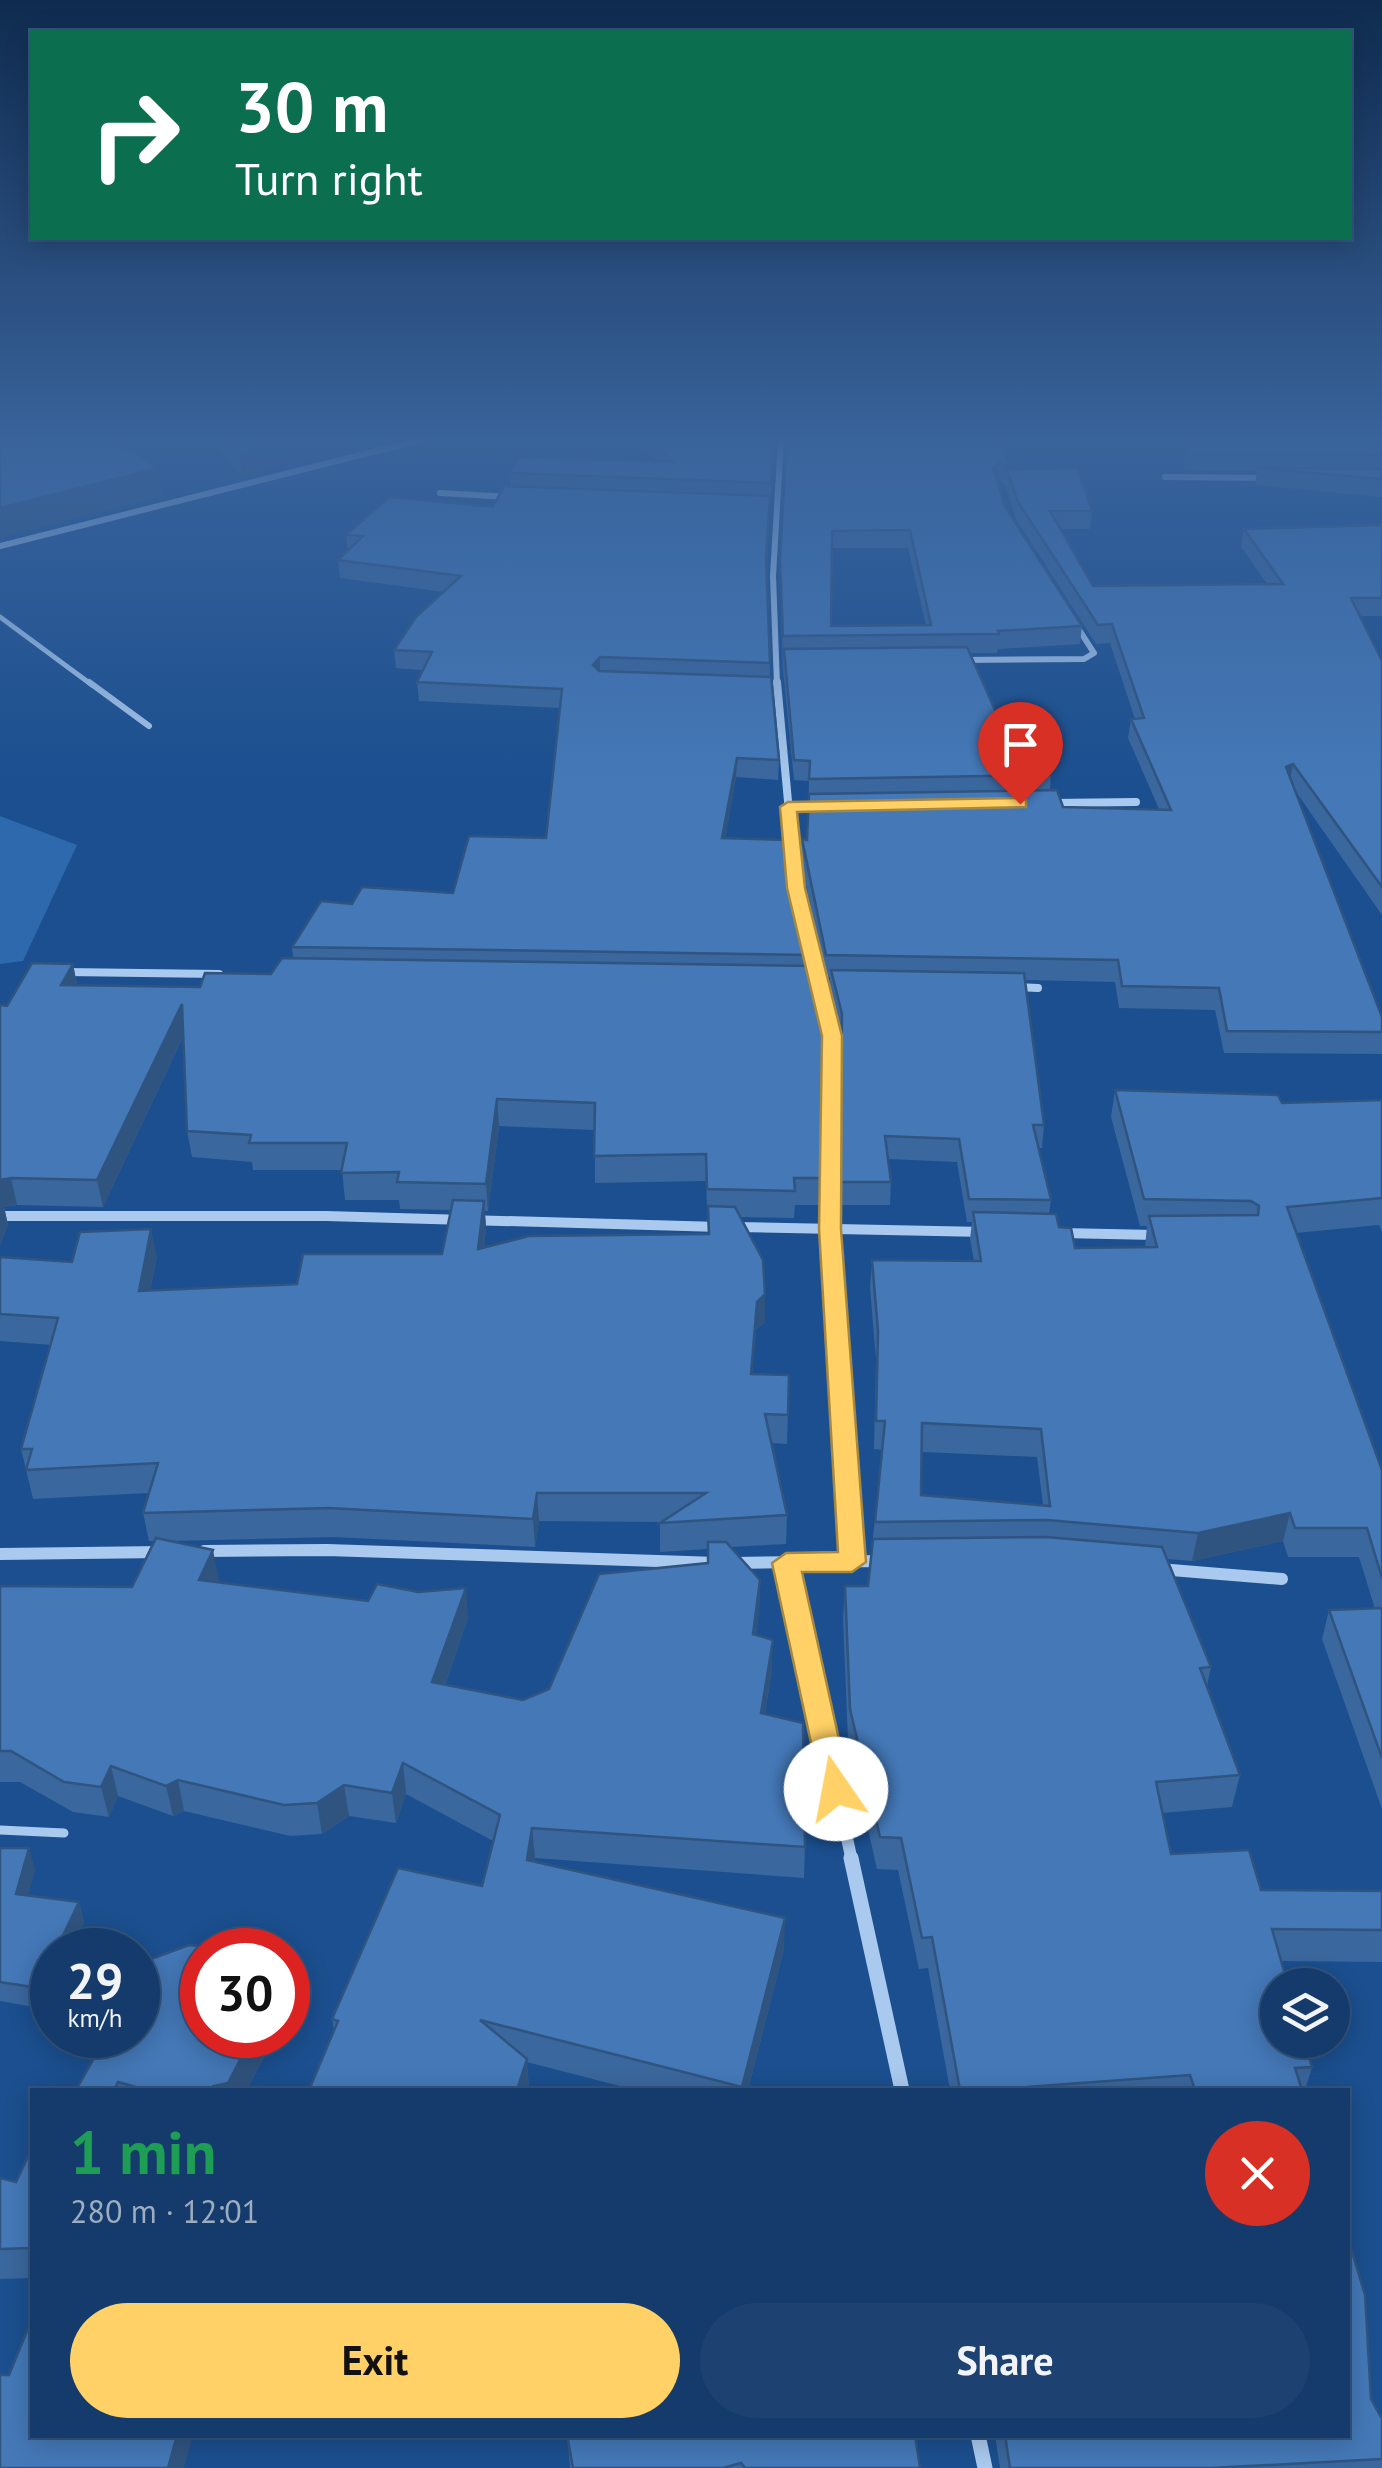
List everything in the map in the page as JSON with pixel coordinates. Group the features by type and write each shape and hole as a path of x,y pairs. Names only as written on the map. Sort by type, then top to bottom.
{"street":[{"path":"774,554 778,662 796,888 832,1036 830,1229 852,1562"},
{"path":"950,660 1084,658 1094,653 1063,610"},
{"path":"778,662 797,661"},
{"path":"1040,803 1136,802"},
{"path":"788,807 827,807"},
{"path":"65,972 224,974"},
{"path":"799,981 839,982"},
{"path":"998,987 1038,988"},
{"path":"0,1216 326,1216 1008,1232"},
{"path":"1048,1233 1167,1236"},
{"path":"192,1552 326,1550 786,1563 890,1561"},
{"path":"0,1554 173,1552"},
{"path":"786,1563 902,2088"},
{"path":"1153,1568 1282,1579"},
{"path":"979,2438 985,2468"}],"lane":[{"path":"0,616 149,726"},
{"path":"0,1830 64,1833"}],"shaded area":[{"path":"0,816 77,845 23,961 0,964"}],"building":[{"path":"344,554 766,554 770,663 600,657 593,665 599,671 771,677 779,760 737,758 722,838 786,840 811,955 292,947 321,901 352,904 362,887 453,893 469,836 546,838 562,689 417,682 432,652 394,650 416,617 461,576 338,560"},
{"path":"780,554 832,554 831,626 931,625 915,554 1036,554 1082,626 998,631 999,634 783,636"},
{"path":"1052,554 1075,554 1093,586 1283,584 1262,554 1382,554 1382,598 1351,598 1382,661 1382,887 1293,764 1286,767 1382,1017 1382,1032 1227,1031 1219,988 1122,986 1118,960 826,955 802,839 807,840 809,794 1057,790 1063,807 1171,810 1131,719 1144,718 1112,624 1098,625"},
{"path":"967,647 999,719 1029,718 1051,775 809,779 810,761 794,760 784,649"},
{"path":"282,958 813,966 824,1011 823,1178 794,1178 795,1191 707,1189 706,1154 594,1156 595,1103 497,1099 486,1184 397,1182 399,1172 341,1173 347,1143 249,1143 251,1135 187,1131 182,1004 97,1180 0,1180 0,1005 7,1006 32,963 73,964 61,985 200,987 205,973 271,974"},
{"path":"831,970 1024,973 1044,1125 1033,1125 1051,1200 969,1199 959,1139 885,1136 891,1182 840,1182 842,1014"},
{"path":"1115,1090 1278,1095 1282,1103 1382,1100 1382,1198 1287,1207 1382,1470 1382,1578 1367,1528 1295,1528 1290,1513 1198,1533 1047,1520 875,1522 885,1421 876,1421 878,1331 872,1260 981,1261 973,1212 1056,1214 1059,1227 1071,1228 1075,1248 1157,1247 1149,1216 1258,1215 1259,1206 1251,1201 1144,1199","holes":["922,1423 1041,1429 1050,1506 921,1495"]},
{"path":"453,1200 484,1201 478,1249 529,1236 709,1234 708,1206 735,1207 763,1260 765,1294 757,1302 751,1374 789,1375 788,1415 765,1414 787,1515 660,1523 706,1493 537,1493 533,1519 329,1508 143,1513 158,1463 26,1470 32,1449 21,1449 58,1318 0,1314 0,1257 72,1262 80,1232 151,1229 139,1291 297,1284 303,1254 442,1254"},
{"path":"1046,1537 1162,1547 1211,1667 1200,1668 1240,1775 1156,1782 1171,1854 1249,1850 1261,1890 1382,1891 1382,1930 1272,1929 1283,1968 1260,1968 1260,2058 1309,2058 1312,2067 1295,2068 1301,2088 1194,2088 1190,2075 1027,2088 960,2088 932,1937 922,1938 901,1838 880,1837 850,1709 845,1586 868,1586 873,1539"},
{"path":"156,1538 213,1550 199,1580 368,1601 377,1584 418,1592 466,1588 432,1682 523,1700 549,1689 599,1574 708,1563 708,1542 726,1542 760,1580 753,1634 773,1640 761,1713 803,1723 805,1847 532,1828 527,1860 785,1918 742,2087 480,2020 527,2059 518,2088 310,2088 338,2021 332,2019 398,1868 482,1886 500,1815 403,1763 392,1793 344,1785 317,1803 284,1805 178,1780 166,1786 111,1766 101,1787 64,1782 11,1751 0,1751 0,1586 132,1587"},
{"path":"1382,1608 1382,1758 1329,1610"},
{"path":"0,1848 29,1848 16,1894 79,1902 67,1928 30,1928 30,1987 0,1982"},
{"path":"180,1948 180,2058 241,2058 228,2083 212,2088 140,2088 118,2082 115,2088 77,2088 94,2058 160,2058 160,1956"},
{"path":"30,2152 30,2248 0,2249 0,2178 16,2182"},
{"path":"1350,2245 1365,2295 1371,2399 1382,2419 1382,2459 1211,2468 1010,2468 1005,2438 1350,2438"},
{"path":"30,2324 30,2438 176,2438 168,2468 0,2468 0,2375 9,2375"},
{"path":"568,2438 915,2438 920,2468 745,2468 741,2463 723,2468 573,2468"}],"route":[{"path":"836,1789 786,1563 852,1562 830,1229 832,1036 796,888 788,807 1020,804"}]}
